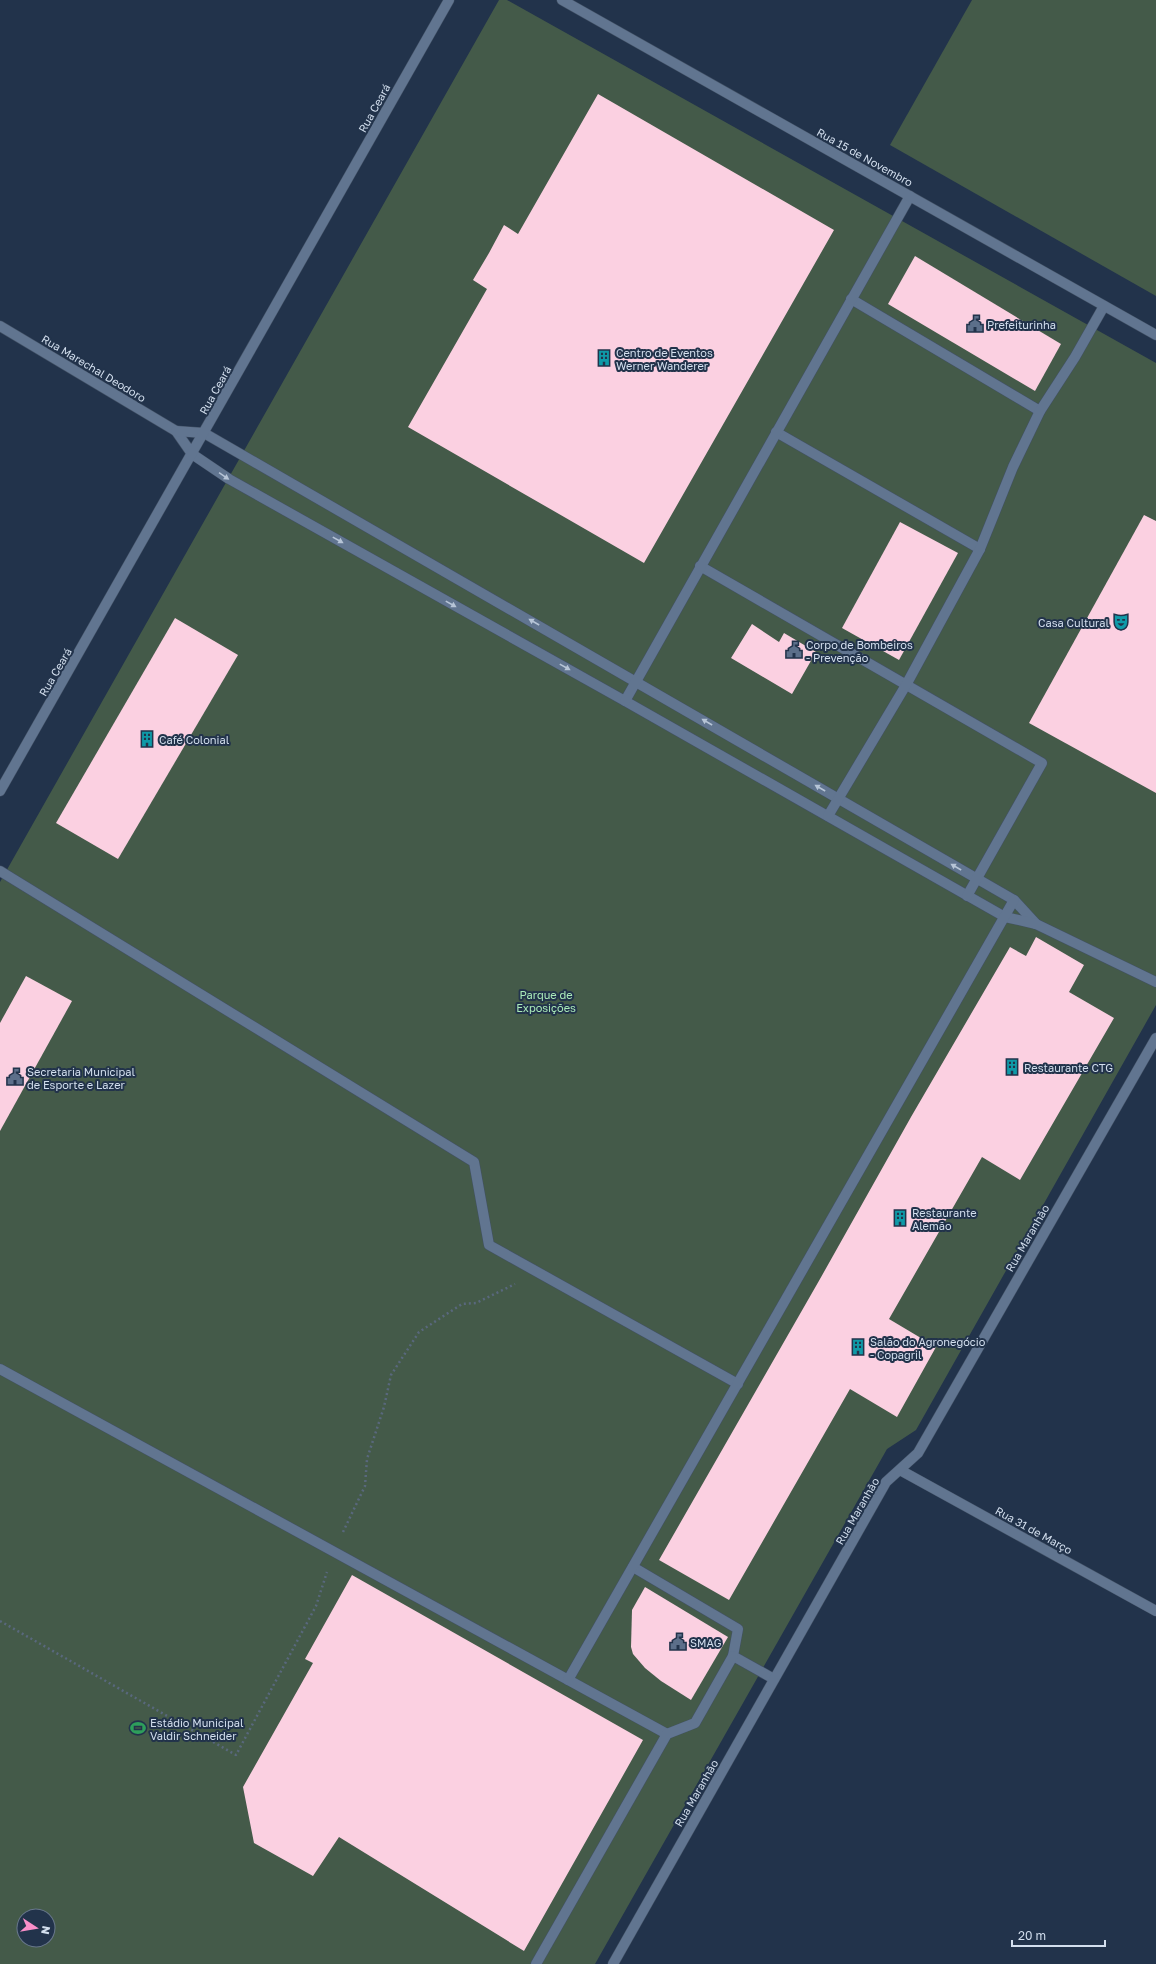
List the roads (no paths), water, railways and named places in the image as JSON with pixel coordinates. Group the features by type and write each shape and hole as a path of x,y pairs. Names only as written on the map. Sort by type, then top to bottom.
{"street":[{"name":"Rua Ceará","path":"0,791 449,0"},
{"name":"Rua 15 de Novembro","path":"562,0 1156,335"},
{"path":"625,700 910,196"},
{"path":"851,299 1040,411"},
{"path":"828,816 906,685 980,549 1013,467 1040,411 1075,357 1104,306"},
{"name":"Rua Marechal Deodoro","path":"0,326 176,431 192,454"},
{"name":"Rua Marechal Deodoro","path":"176,431 204,433"},
{"path":"776,432 980,549"},
{"path":"204,433 977,878 1014,900 1036,924"},
{"path":"192,454 229,479 625,700 1005,917 1036,924 1156,982"},
{"path":"700,566 1042,763 967,896"},
{"path":"0,871 474,1162 489,1245 738,1384"},
{"path":"568,1680 1014,900"},
{"name":"Rua Maranhão","path":"613,1964 886,1482 918,1453 1156,1038"},
{"path":"0,1369 667,1734"},
{"name":"Rua 31 de Março","path":"900,1470 1156,1611"},
{"path":"536,1964 667,1734 695,1723 733,1656 738,1629 633,1567"},
{"path":"733,1656 774,1679"}],"place":[{"name":"Prefeiturinha","path":"975,324"},
{"name":"Centro de Eventos Werner Wanderer","path":"604,358"},
{"name":"Casa Cultural","path":"1121,622"},
{"name":"Corpo de Bombeiros - Prevenção","path":"794,650"},
{"name":"Café Colonial","path":"147,739"},
{"name":"Restaurante CTG","path":"1012,1067"},
{"name":"Secretaria Municipal de Esporte e Lazer","path":"15,1077"},
{"name":"Restaurante Alemão","path":"900,1218"},
{"name":"Salão do Agronegócio - Copagril","path":"858,1347"},
{"name":"SMAG","path":"678,1642"},
{"name":"Estádio Municipal Valdir Schneider","path":"138,1728"}],"park label":[{"name":"Parque de Exposições","path":"546,1000"}]}
